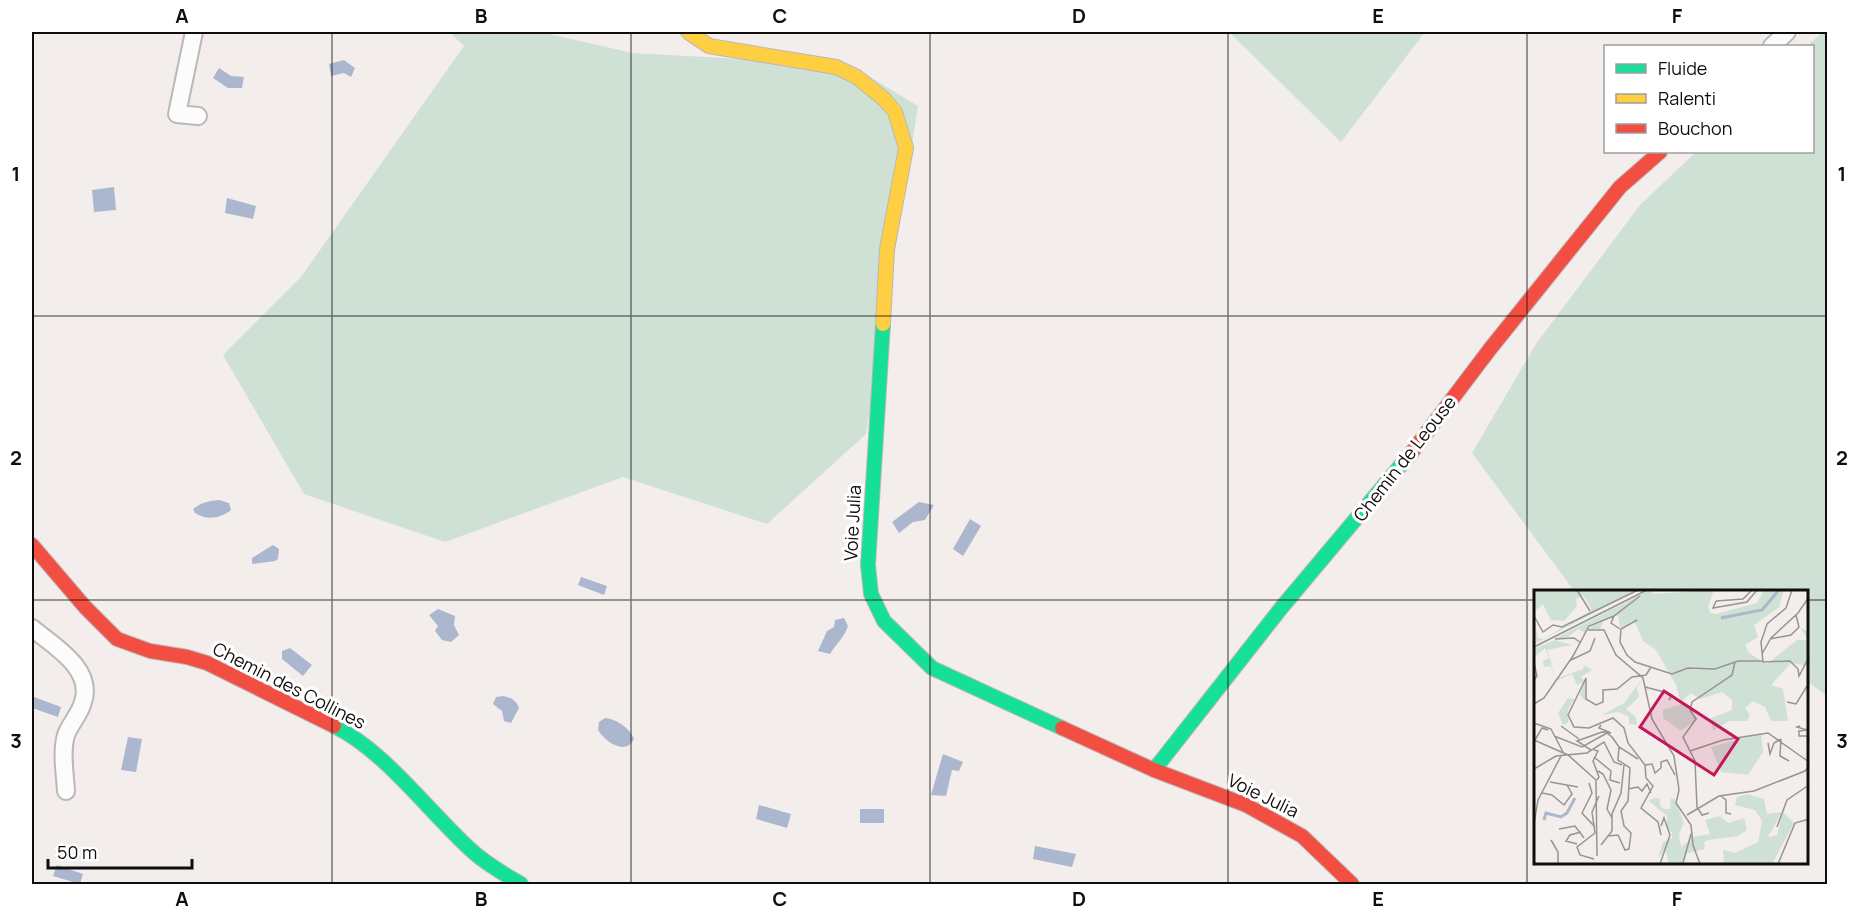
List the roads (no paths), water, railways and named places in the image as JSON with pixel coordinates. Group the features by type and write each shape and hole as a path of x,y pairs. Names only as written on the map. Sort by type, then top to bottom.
{"street":[{"path":"194,32 177,114 198,116"},
{"name":"Voie Julia","path":"688,32 709,46 836,67 857,77 885,100 894,112 901,129 906,148 887,249 868,565 871,594 884,621 932,668 1154,770 1246,805 1302,836 1352,885"},
{"path":"1773,45 1787,32"},
{"name":"Chemin de Leouse","path":"1154,770 1282,607 1401,467 1490,349 1620,187 1658,153"},
{"name":"Chemin des Collines","path":"32,545 85,607 117,639 150,651 207,663 349,734 378,757 472,850 521,885"},
{"path":"32,628 73,663 82,674 86,687 83,702 66,735 64,755 66,791"}],"water":[{"path":"344,60 355,68 351,77 344,73 331,76 329,64"},
{"path":"219,68 231,76 244,77 242,88 228,88 213,78"},
{"path":"114,187 116,210 94,212 92,190"},
{"path":"227,198 256,206 253,219 225,213"},
{"path":"219,500 229,503 231,510 218,517 209,518 195,513 193,509 206,502"},
{"path":"919,502 934,505 925,520 913,522 899,533 892,522"},
{"path":"970,519 981,526 963,556 953,549"},
{"path":"273,545 279,549 278,559 252,564 252,558"},
{"path":"581,577 607,586 604,595 578,585"},
{"path":"438,609 455,616 454,625 459,635 451,642 442,640 435,631 438,626 429,615"},
{"path":"844,618 848,626 830,654 818,651 827,631 834,627 835,620"},
{"path":"290,648 312,665 303,676 282,659 282,651"},
{"path":"503,696 513,700 519,708 511,723 504,721 502,711 493,704 496,697"},
{"path":"34,697 61,707 58,717 32,708"},
{"path":"605,718 618,722 626,728 634,739 630,744 621,747 605,739 598,730 599,722"},
{"path":"128,737 142,739 136,772 121,770"},
{"path":"943,754 963,762 959,771 952,770 946,796 931,795"},
{"path":"759,805 791,814 787,828 756,819"},
{"path":"860,809 884,809 884,823 860,823"},
{"path":"1035,846 1076,854 1072,867 1033,859"},
{"path":"57,865 83,874 80,884 53,876"}]}
